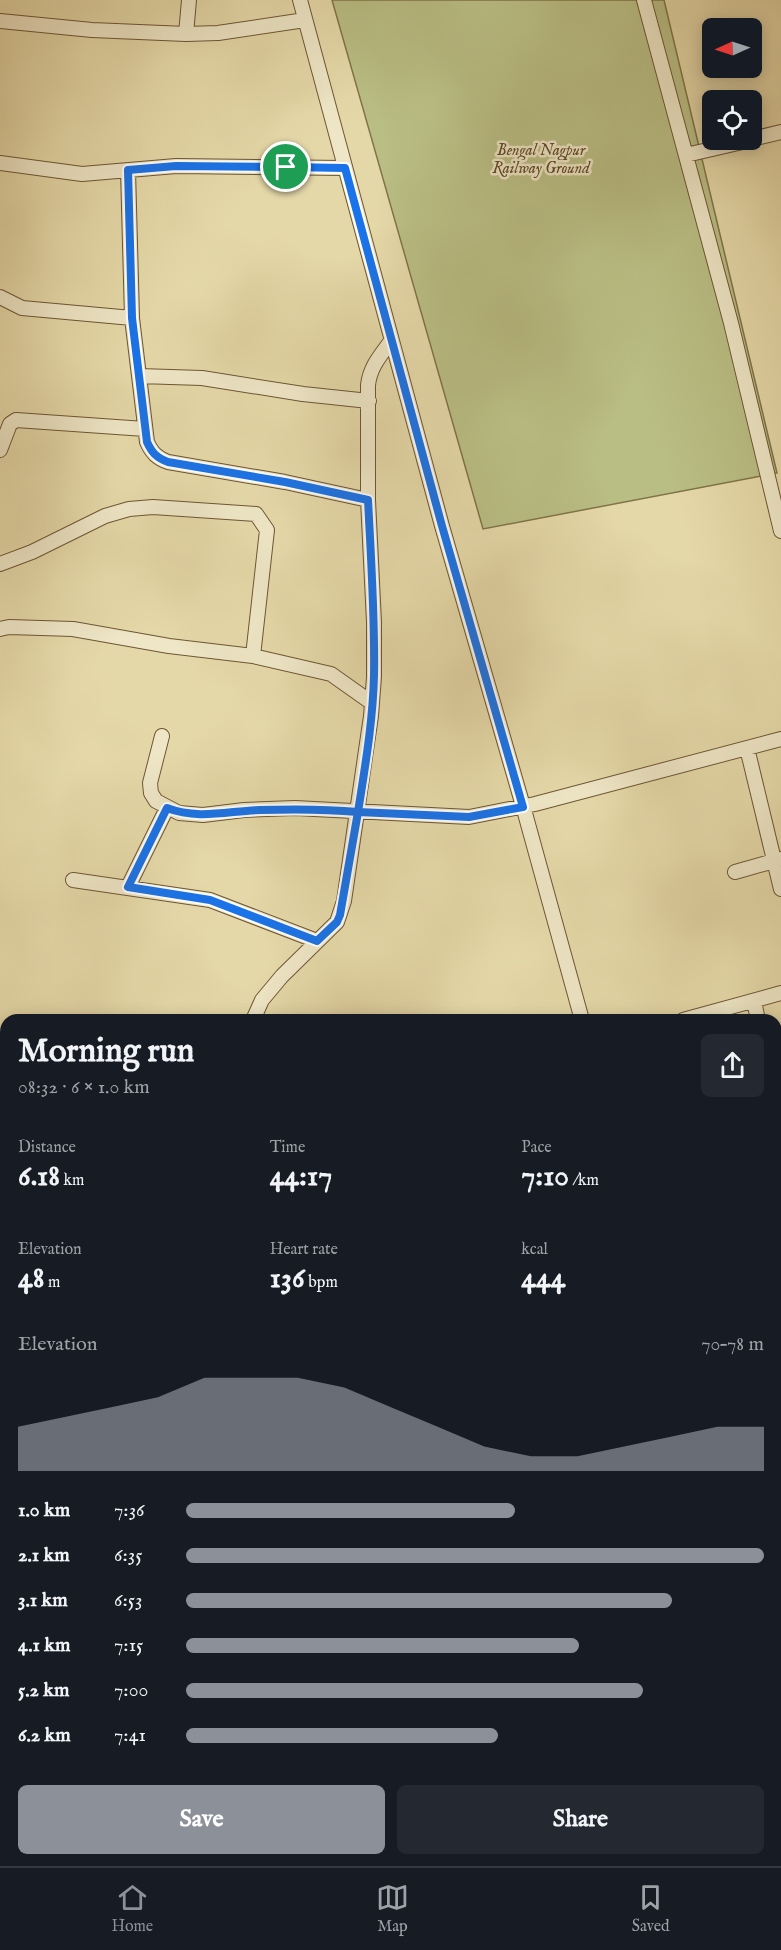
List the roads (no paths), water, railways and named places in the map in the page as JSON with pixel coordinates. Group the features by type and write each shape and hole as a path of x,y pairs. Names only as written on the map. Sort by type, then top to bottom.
{"street":[{"path":"186,34 189,0"},
{"path":"300,0 391,341 580,1014"},
{"path":"644,0 731,323 781,531"},
{"path":"0,21 92,30 186,34 218,33 305,20"},
{"path":"762,136 781,132"},
{"path":"686,155 706,150"},
{"path":"0,163 82,174 176,166 345,168"},
{"path":"128,170 132,318 145,429 152,453 168,462 285,482 368,500"},
{"path":"0,297 22,308 132,318"},
{"path":"256,1014 262,1000 282,976 337,922 340,915 358,812 372,703 374,622 368,500 369,373 391,341"},
{"path":"139,376 202,378 303,394 369,400"},
{"path":"0,450 10,424 16,420 145,429"},
{"path":"0,564 32,552 105,516 129,509 153,507 256,514 267,530 253,656"},
{"path":"0,629 9,627 73,629 170,646 253,656 331,674 372,703"},
{"path":"162,736 150,783 151,793 156,801 180,813 203,815 244,810 296,808 469,817 523,807 781,739"},
{"path":"747,748 778,860 781,889"},
{"path":"128,887 167,808"},
{"path":"735,872 778,860"},
{"path":"73,880 210,900 317,941"},
{"path":"704,1014 781,993"},
{"path":"754,1000 757,1014"}],"park label":[{"name":"Bengal Nagpur Railway Ground","path":"541,160"}]}
